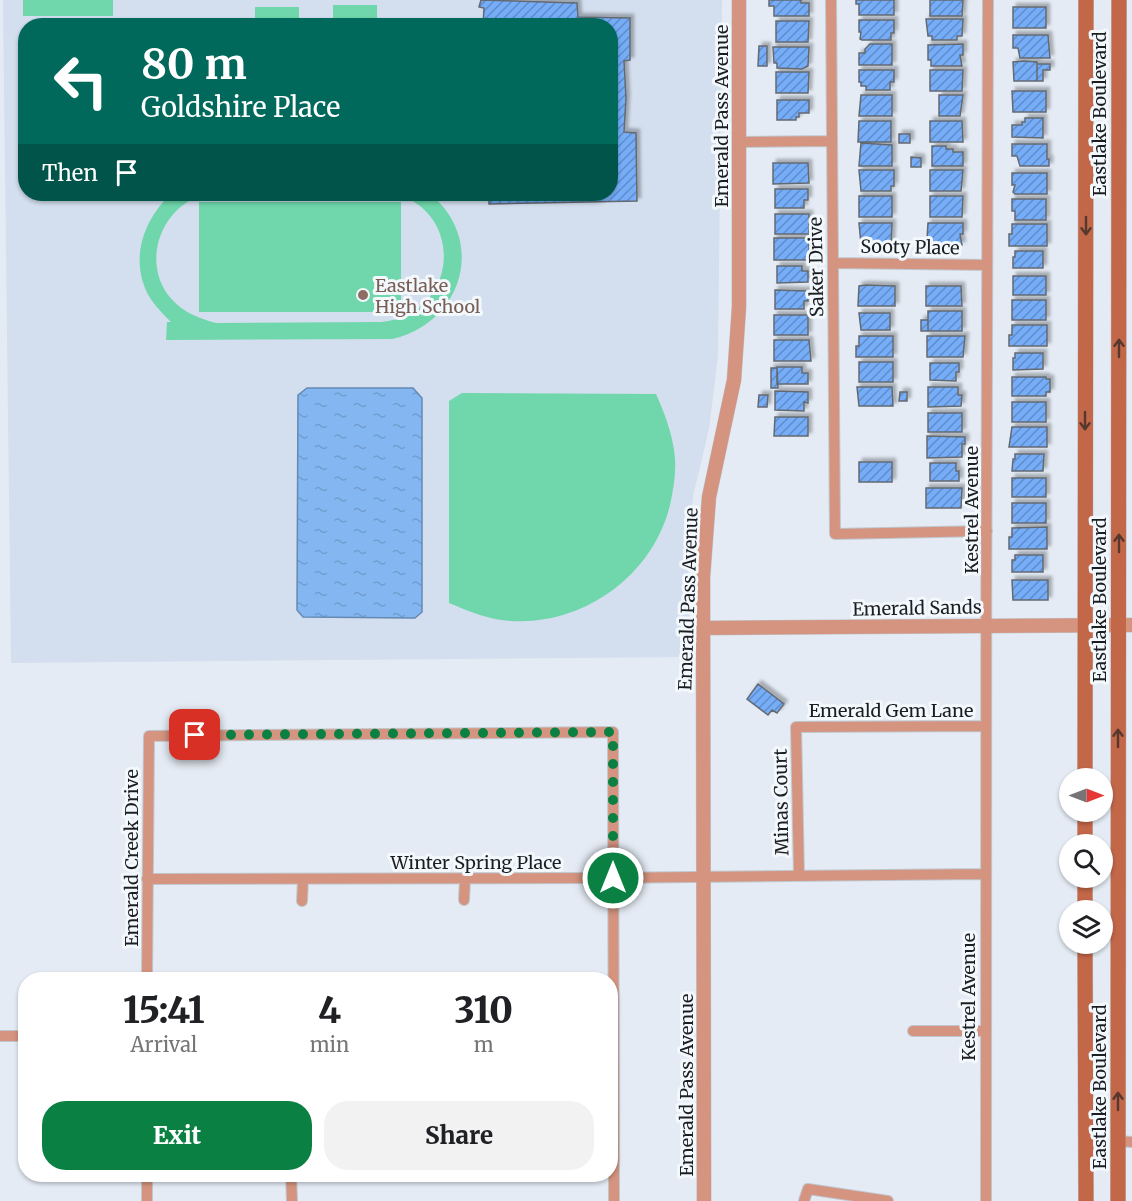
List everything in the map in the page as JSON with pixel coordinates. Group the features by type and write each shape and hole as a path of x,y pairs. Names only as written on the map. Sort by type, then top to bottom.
{"main road":[{"name":"Eastlake Boulevard","path":"1085,768 1086,0"},
{"name":"Eastlake Boulevard","path":"1118,1201 1125,1142 1125,625 1119,0"},
{"name":"Eastlake Boulevard","path":"1085,954 1086,1201"}],"street":[{"name":"Emerald Pass Avenue","path":"704,1201 703,577 709,497 736,361 739,307 739,0"},
{"name":"Saker Drive","path":"831,0 835,534 987,531"},
{"name":"Kestrel Avenue","path":"986,1201 984,874 987,626 988,0"},
{"path":"739,142 831,141"},
{"name":"Sooty Place","path":"833,263 987,265"},
{"name":"Emerald Sands","path":"703,628 1125,625"},
{"name":"Emerald Gem Lane","path":"796,727 986,726"},
{"name":"Minas Court","path":"796,727 799,876"},
{"name":"Emerald Creek Drive","path":"147,972 148,736 613,732 613,878"},
{"name":"Winter Spring Place","path":"147,879 465,879 984,874"},
{"path":"613,878 613,972"},
{"path":"302,901 303,879"},
{"path":"464,900 465,879"},
{"path":"914,1031 985,1031"},
{"path":"0,1036 18,1036"},
{"path":"147,1182 147,1201"},
{"path":"291,1182 291,1201"},
{"path":"614,1182 614,1201"},
{"path":"804,1201 808,1189 888,1201"}],"shaded area":[{"name":"Eastlake High School","path":"3,0 722,0 718,356 709,429 693,496 688,556 690,657 11,663"}],"green space":[{"path":"23,0 113,0 113,16 23,16"},
{"path":"333,5 377,5 377,18 333,18"},
{"path":"255,7 299,7 299,18 255,18"},
{"path":"164,201 189,201 169,219 162,233 157,247 156,262 159,278 166,292 176,304 195,316 216,323 381,322 406,316 425,303 437,285 443,264 442,243 435,222 419,206 410,201 437,201 448,213 458,234 462,256 459,278 450,298 436,316 416,330 392,339 166,340 167,322 171,322 147,293 141,275 140,262 143,237"},
{"path":"199,202 401,202 401,312 199,312"},
{"path":"462,393 656,394 671,435 675,478 670,505 661,532 647,556 629,577 607,594 583,608 557,617 529,621 501,620 449,603 449,401"}],"water":[{"path":"307,388 413,388 422,398 422,612 415,618 303,617 297,610 298,395"}],"building":[{"path":"481,0 577,3 578,17 630,18 630,60 624,61 626,98 624,132 636,133 637,201 489,204 489,201 618,201 618,18 483,18 484,8 479,7"},
{"path":"769,0 801,0 801,3 809,3 809,16 774,16 774,6 769,6"},
{"path":"856,0 894,0 894,15 859,15 859,4 856,4"},
{"path":"930,0 963,0 962,16 930,16"},
{"path":"1013,7 1046,7 1046,28 1013,28"},
{"path":"926,19 963,19 962,36 957,36 957,40 932,40 932,36 928,36"},
{"path":"859,20 894,20 894,33 891,33 891,40 860,39"},
{"path":"776,21 809,21 808,42 776,42"},
{"path":"1013,35 1048,35 1050,58 1020,58 1018,48 1013,48"},
{"path":"870,44 892,44 892,65 859,65 859,53 865,53 865,49"},
{"path":"963,44 963,55 960,55 962,66 931,66 931,60 928,60 928,45"},
{"path":"759,46 767,46 767,66 758,66"},
{"path":"773,47 809,47 808,66 802,69 777,68 777,63 774,63"},
{"path":"1013,62 1037,62 1037,81 1014,81"},
{"path":"1037,64 1050,64 1050,70 1043,70 1043,81 1037,81"},
{"path":"859,70 894,70 894,82 890,82 890,90 866,90 866,86 861,86 859,82"},
{"path":"930,70 963,70 962,91 930,91"},
{"path":"776,72 809,72 808,93 776,93"},
{"path":"1012,91 1046,91 1046,112 1013,112"},
{"path":"861,95 892,95 892,116 859,116"},
{"path":"939,95 963,95 960,116 939,116"},
{"path":"777,100 809,100 809,113 799,113 796,120 777,120"},
{"path":"1025,118 1043,118 1043,138 1012,137 1012,125 1022,125"},
{"path":"859,121 891,121 891,142 858,142"},
{"path":"930,121 962,121 963,142 930,142"},
{"path":"899,134 910,134 910,143 899,143"},
{"path":"861,143 892,145 892,166 859,166"},
{"path":"1012,144 1047,144 1049,166 1020,166 1017,156 1012,156"},
{"path":"932,146 946,146 946,149 953,149 953,152 963,152 963,166 932,166"},
{"path":"911,157 921,158 921,167 911,167"},
{"path":"773,163 808,163 809,183 773,184"},
{"path":"859,170 894,170 894,186 891,186 891,191 861,191"},
{"path":"930,170 963,170 961,191 930,191"},
{"path":"1012,173 1047,173 1047,194 1015,194"},
{"path":"775,189 808,189 808,200 804,200 804,208 775,208"},
{"path":"859,196 892,196 892,217 859,217"},
{"path":"930,196 963,196 962,217 930,217"},
{"path":"1012,199 1046,199 1046,220 1015,220"},
{"path":"775,214 809,214 809,234 775,234"},
{"path":"859,223 892,223 891,245 861,244"},
{"path":"928,223 963,223 963,234 960,234 962,245 931,245 931,239 927,239"},
{"path":"1012,224 1047,224 1047,246 1009,246"},
{"path":"774,238 809,238 811,260 774,260"},
{"path":"1015,251 1043,251 1043,268 1013,268"},
{"path":"777,266 802,266 802,271 808,271 808,282 777,283"},
{"path":"1013,276 1046,276 1046,295 1013,295"},
{"path":"859,286 895,286 895,306 858,306"},
{"path":"926,286 961,286 962,306 926,306"},
{"path":"775,290 808,291 808,301 804,301 804,309 775,309"},
{"path":"1012,300 1046,300 1046,320 1012,320"},
{"path":"928,311 962,311 962,331 928,331"},
{"path":"859,313 890,313 890,330 861,330"},
{"path":"774,315 808,315 808,335 774,335"},
{"path":"921,320 928,320 928,331 921,331"},
{"path":"1012,325 1047,325 1047,346 1009,346"},
{"path":"859,336 893,336 893,357 856,357"},
{"path":"927,336 965,336 963,357 927,357"},
{"path":"774,340 809,340 811,361 774,361"},
{"path":"1015,353 1043,353 1043,369 1013,370"},
{"path":"859,362 893,362 893,382 859,382"},
{"path":"930,363 959,363 956,381 930,380"},
{"path":"777,367 802,367 802,373 808,373 808,384 777,384"},
{"path":"771,368 777,368 778,388 771,388"},
{"path":"1012,377 1046,377 1050,379 1050,392 1046,392 1046,396 1012,396"},
{"path":"857,387 892,387 893,406 859,406"},
{"path":"928,387 958,387 958,395 962,395 961,406 928,407"},
{"path":"775,391 808,392 808,403 804,402 804,411 775,410"},
{"path":"900,392 907,392 907,401 899,401"},
{"path":"759,395 768,395 767,407 758,407"},
{"path":"1012,402 1046,402 1046,422 1012,422"},
{"path":"928,413 962,413 962,432 928,432"},
{"path":"775,417 808,417 808,436 774,436"},
{"path":"1012,427 1047,427 1047,447 1009,447"},
{"path":"927,436 965,437 965,444 962,444 962,457 927,458"},
{"path":"1015,454 1044,454 1043,471 1012,471"},
{"path":"859,462 892,462 892,482 859,482"},
{"path":"930,463 956,463 959,481 930,481"},
{"path":"1012,478 1046,478 1046,497 1012,497"},
{"path":"926,488 962,488 961,508 926,508"},
{"path":"1012,503 1046,503 1046,523 1012,523"},
{"path":"1047,527 1047,549 1009,549 1012,528"},
{"path":"1015,555 1043,555 1043,572 1012,572 1012,560 1015,560"},
{"path":"1012,580 1048,580 1048,600 1013,600"},
{"path":"758,684 784,704 777,713 772,710 768,715 747,699"}],"place":[{"name":"Eastlake High School","path":"363,295"}],"route":[{"path":"195,735 613,732 613,878"}]}
